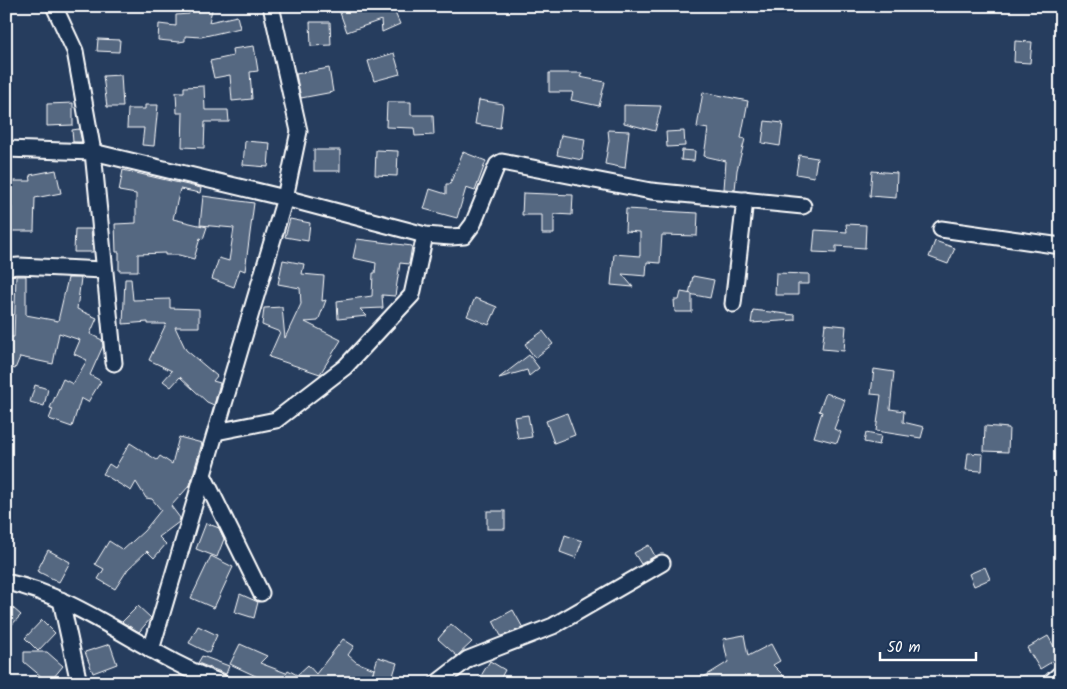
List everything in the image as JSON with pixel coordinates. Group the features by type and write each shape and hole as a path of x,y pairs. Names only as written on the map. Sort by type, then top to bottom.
{"street":[{"path":"54,6 75,50 93,152 114,364"},
{"path":"151,650 285,198 299,131 271,6"},
{"path":"6,149 93,152 285,198 425,235 451,237 464,236 473,224 497,165 502,162 651,191 804,206"},
{"path":"733,304 745,200"},
{"path":"941,229 1061,246"},
{"path":"216,432 276,420 345,367 412,295 425,235"},
{"path":"6,267 104,270"},
{"path":"203,475 261,593"},
{"path":"437,683 468,659 553,626 662,563"},
{"path":"6,582 32,587 61,600 151,650 193,677 222,683"},
{"path":"61,600 79,683"},
{"path":"1050,683 1061,673"}],"building":[{"path":"191,6 213,6 209,22 237,16 240,28 201,37 185,36 185,41 179,42 158,40 159,24 176,26 176,15 189,14"},
{"path":"349,6 392,6 400,24 382,32 381,20 347,32 339,10"},
{"path":"310,22 330,22 331,45 311,46"},
{"path":"98,39 120,40 119,52 97,51"},
{"path":"1015,41 1032,42 1030,63 1014,62"},
{"path":"254,46 258,71 250,72 252,99 232,101 230,75 214,78 210,61 233,56 232,49"},
{"path":"394,53 400,74 374,81 368,61"},
{"path":"329,68 333,92 301,98 296,74"},
{"path":"549,73 582,73 580,77 605,82 599,106 571,100 573,92 549,92"},
{"path":"121,75 123,107 107,107 103,76"},
{"path":"204,86 205,110 228,110 229,122 205,122 204,148 182,147 183,113 177,113 176,92 184,92 184,87"},
{"path":"703,92 748,101 741,138 745,139 737,170 735,190 724,189 726,161 704,156 708,129 697,127"},
{"path":"479,100 503,104 500,128 475,124"},
{"path":"387,102 411,102 411,115 433,115 434,135 415,136 414,128 386,127"},
{"path":"73,103 73,125 47,126 47,104"},
{"path":"145,105 158,105 154,146 142,145 144,128 127,128 128,109 145,109"},
{"path":"624,105 661,106 655,131 624,123"},
{"path":"765,121 783,123 780,146 762,143"},
{"path":"79,129 82,142 73,142 72,130"},
{"path":"608,130 629,131 625,168 605,164 609,140"},
{"path":"684,131 685,146 667,147 666,132"},
{"path":"561,135 585,139 582,160 557,155"},
{"path":"245,141 270,143 268,167 243,165"},
{"path":"314,150 340,150 340,171 314,171"},
{"path":"376,150 398,151 397,176 375,175"},
{"path":"682,150 695,151 694,161 681,160"},
{"path":"463,152 486,161 475,191 466,188 457,218 424,209 430,189 446,194 446,184 450,184"},
{"path":"799,155 817,158 814,177 796,174"},
{"path":"56,170 61,193 35,198 34,231 12,231 12,207 9,207 9,199 6,199 6,181 31,181 30,175"},
{"path":"123,170 201,188 200,193 180,189 173,219 207,227 203,239 200,238 194,259 179,255 165,255 165,253 138,254 138,271 119,271 119,252 116,252 115,224 136,223 136,194 119,191"},
{"path":"872,171 897,173 896,198 870,196"},
{"path":"523,193 573,195 572,215 554,214 554,234 542,234 542,215 522,215"},
{"path":"203,196 254,203 245,271 240,269 234,287 212,279 219,258 229,261 234,228 200,225"},
{"path":"626,209 698,213 697,236 662,235 660,263 647,262 646,276 622,274 633,287 611,285 614,254 640,256 640,232 625,231"},
{"path":"290,219 310,223 308,241 285,237"},
{"path":"846,224 866,225 865,248 836,246 836,253 813,252 815,230 847,232"},
{"path":"75,229 91,229 93,252 74,252"},
{"path":"357,239 412,246 409,264 400,263 395,296 382,295 383,308 360,309 367,316 338,319 337,301 372,296 373,273 375,273 376,263 353,258"},
{"path":"935,241 955,248 948,264 929,257"},
{"path":"283,260 304,264 302,274 324,276 322,301 326,300 318,321 305,322 341,340 320,374 269,357 280,332 262,325 264,308 282,307 285,338 301,304 300,288 278,284"},
{"path":"776,273 809,274 809,284 798,284 798,295 775,295"},
{"path":"16,276 26,276 26,315 58,321 68,278 81,278 77,309 97,318 90,334 102,340 103,346 90,375 101,381 88,402 81,398 72,427 49,419 53,409 50,408 63,379 73,384 87,360 74,354 80,340 59,333 53,364 20,357 15,369 6,366 6,337 14,337"},
{"path":"693,276 714,280 710,298 689,294"},
{"path":"125,279 131,279 133,300 170,299 170,308 199,309 199,327 175,327 186,350 217,376 213,381 220,383 214,405 207,402 180,377 171,387 163,381 172,371 149,360 166,324 148,324 148,322 123,324"},
{"path":"681,292 692,294 692,312 675,312 674,300 679,300"},
{"path":"475,298 497,307 489,325 467,316"},
{"path":"753,310 795,315 795,320 751,323"},
{"path":"825,324 846,326 844,351 822,349"},
{"path":"543,331 553,344 535,358 525,344"},
{"path":"529,355 539,368 529,376 527,370 499,378"},
{"path":"874,369 894,372 890,409 904,411 903,422 924,427 921,438 876,431 881,395 871,394"},
{"path":"35,385 48,389 44,406 30,402"},
{"path":"826,393 845,400 834,429 841,432 837,443 814,437 822,412 819,411"},
{"path":"567,413 575,435 554,443 546,421"},
{"path":"528,415 532,437 518,439 514,417"},
{"path":"985,426 1009,428 1008,452 984,451"},
{"path":"866,433 881,436 879,445 864,442"},
{"path":"179,437 202,443 190,485 171,506 180,518 179,522 159,537 166,544 154,558 147,551 128,569 115,589 98,579 104,569 95,564 109,541 123,550 144,531 161,510 152,499 146,498 136,482 131,491 103,474 109,464 115,468 130,443 157,460 160,456 172,464"},
{"path":"968,453 983,454 982,471 966,470"},
{"path":"487,511 505,511 505,529 487,529"},
{"path":"206,523 219,528 224,539 217,557 196,549"},
{"path":"565,535 582,541 576,558 560,552"},
{"path":"649,545 655,556 641,564 634,553"},
{"path":"48,550 70,562 59,582 37,571"},
{"path":"211,556 233,567 214,608 191,598"},
{"path":"985,567 990,579 974,586 969,574"},
{"path":"240,594 258,602 254,618 235,612"},
{"path":"6,602 21,615 6,631"},
{"path":"138,606 151,618 139,632 122,622"},
{"path":"513,610 523,628 501,636 493,621"},
{"path":"42,620 55,633 38,651 25,638"},
{"path":"451,624 472,642 457,656 438,639"},
{"path":"198,626 217,635 209,653 189,643"},
{"path":"744,635 748,656 771,644 780,661 773,665 791,683 694,683 728,662 723,639"},
{"path":"1048,636 1060,657 1040,669 1027,648"},
{"path":"343,639 354,646 348,655 356,662 374,669 368,683 258,683 260,678 230,664 240,644 267,656 260,663 286,673 288,670 297,675 308,665 316,674"},
{"path":"110,644 117,664 93,673 85,652"},
{"path":"24,652 47,652 63,666 49,683 24,662"},
{"path":"202,656 229,666 226,674 198,663"},
{"path":"378,657 397,663 391,682 372,676"},
{"path":"490,661 505,670 498,683 486,683 479,679"}]}
